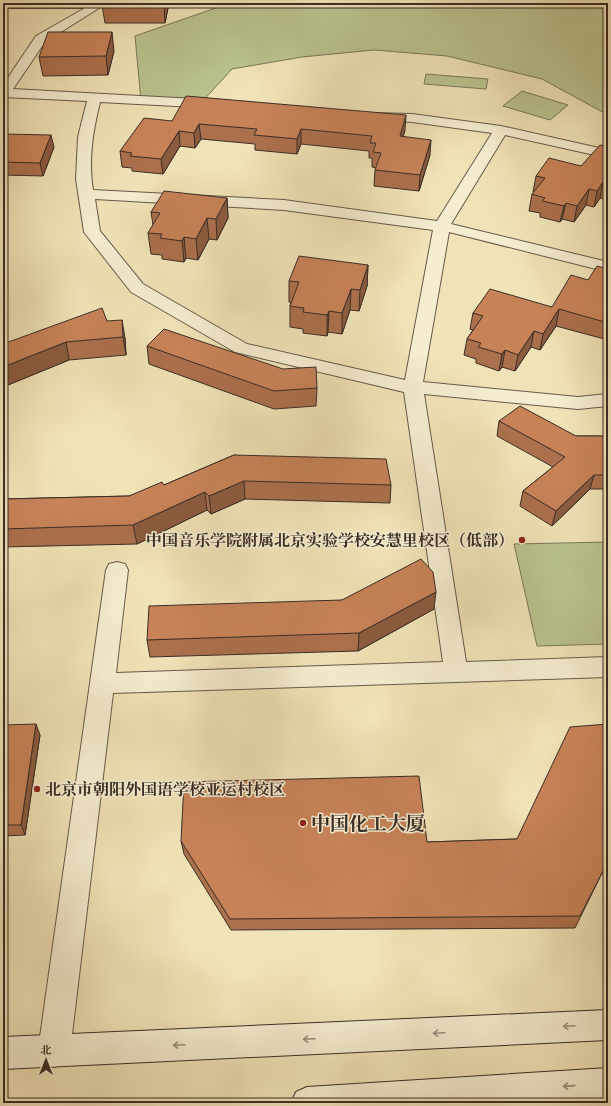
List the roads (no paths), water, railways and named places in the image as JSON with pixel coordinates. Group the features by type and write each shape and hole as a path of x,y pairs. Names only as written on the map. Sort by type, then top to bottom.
{"street":[{"path":"3,4 100,4"},
{"path":"100,4 40,39 4,93 229,106"},
{"path":"94,99 85,137 84,179 92,232 137,288 240,348 402,386 578,403 608,400"},
{"path":"366,115 412,118 501,130 608,154"},
{"path":"456,672 413,387 442,226 501,130"},
{"path":"86,194 284,205 442,226 608,267"},
{"path":"54,1051 104,683 117,570"},
{"path":"104,683 608,667"},
{"path":"3,1053 608,1024"},
{"path":"307,1103 608,1084"}],"place":[{"name":"中国音乐学院附属北京实验学校安慧里校区（低部）","path":"522,540"},
{"name":"北京市朝阳外国语学校亚运村校区","path":"37,789"},
{"name":"中国化工大厦","path":"303,823"}]}
